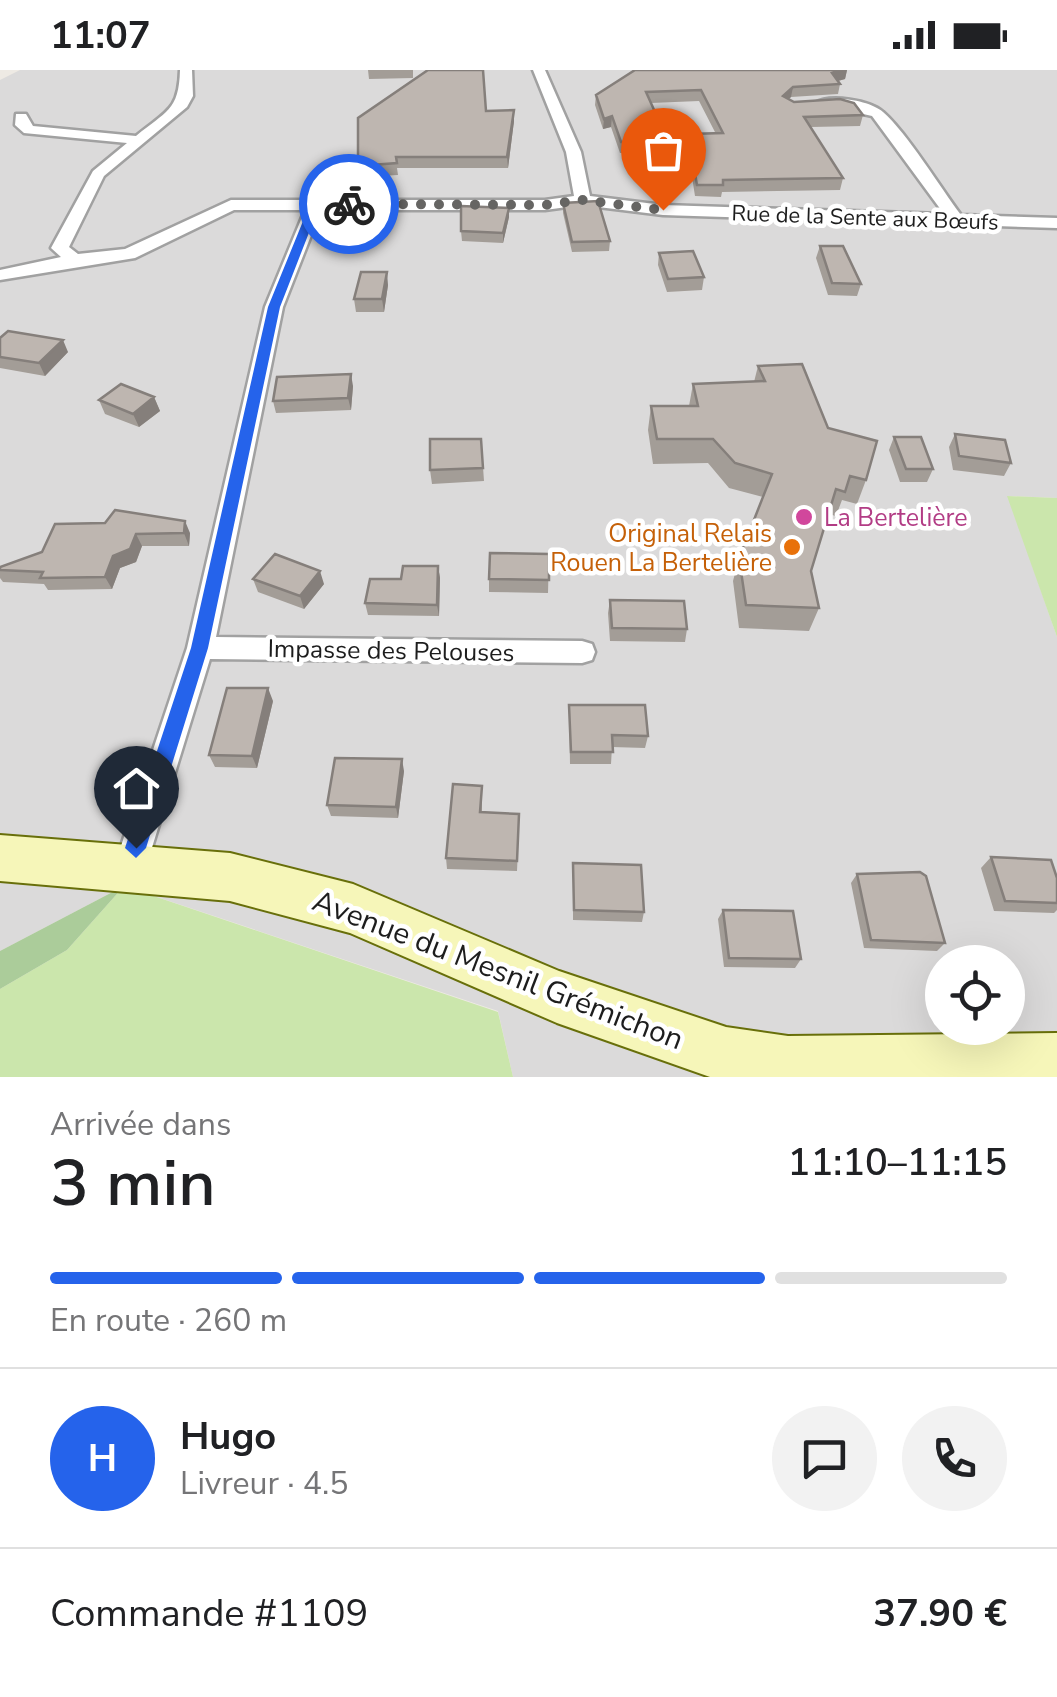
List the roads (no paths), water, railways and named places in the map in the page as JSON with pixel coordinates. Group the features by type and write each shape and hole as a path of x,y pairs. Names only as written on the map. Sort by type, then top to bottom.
{"street":[{"path":"74,260 60,248 82,200 98,174 180,106 186,96 186,70"},
{"path":"539,70 574,158 583,188 582,200"},
{"path":"806,104 838,102 877,112 956,220"},
{"path":"21,117 22,125 30,130 138,140"},
{"name":"Rue de la Sente aux Bœufs","path":"0,275 129,254 231,205 545,205 582,200 663,210 1057,223"},
{"path":"130,867 200,648 274,307 315,204"},
{"name":"Impasse des Pelouses","path":"200,648 582,652"},
{"name":"Avenue du Mesnil Grémichon","path":"0,858 230,878 353,909 556,997 726,1056 788,1064 1057,1061"}],"place":[{"name":"La Bertelière","path":"804,517"},
{"name":"Original Relais Rouen La Bertelière","path":"792,547"}]}
